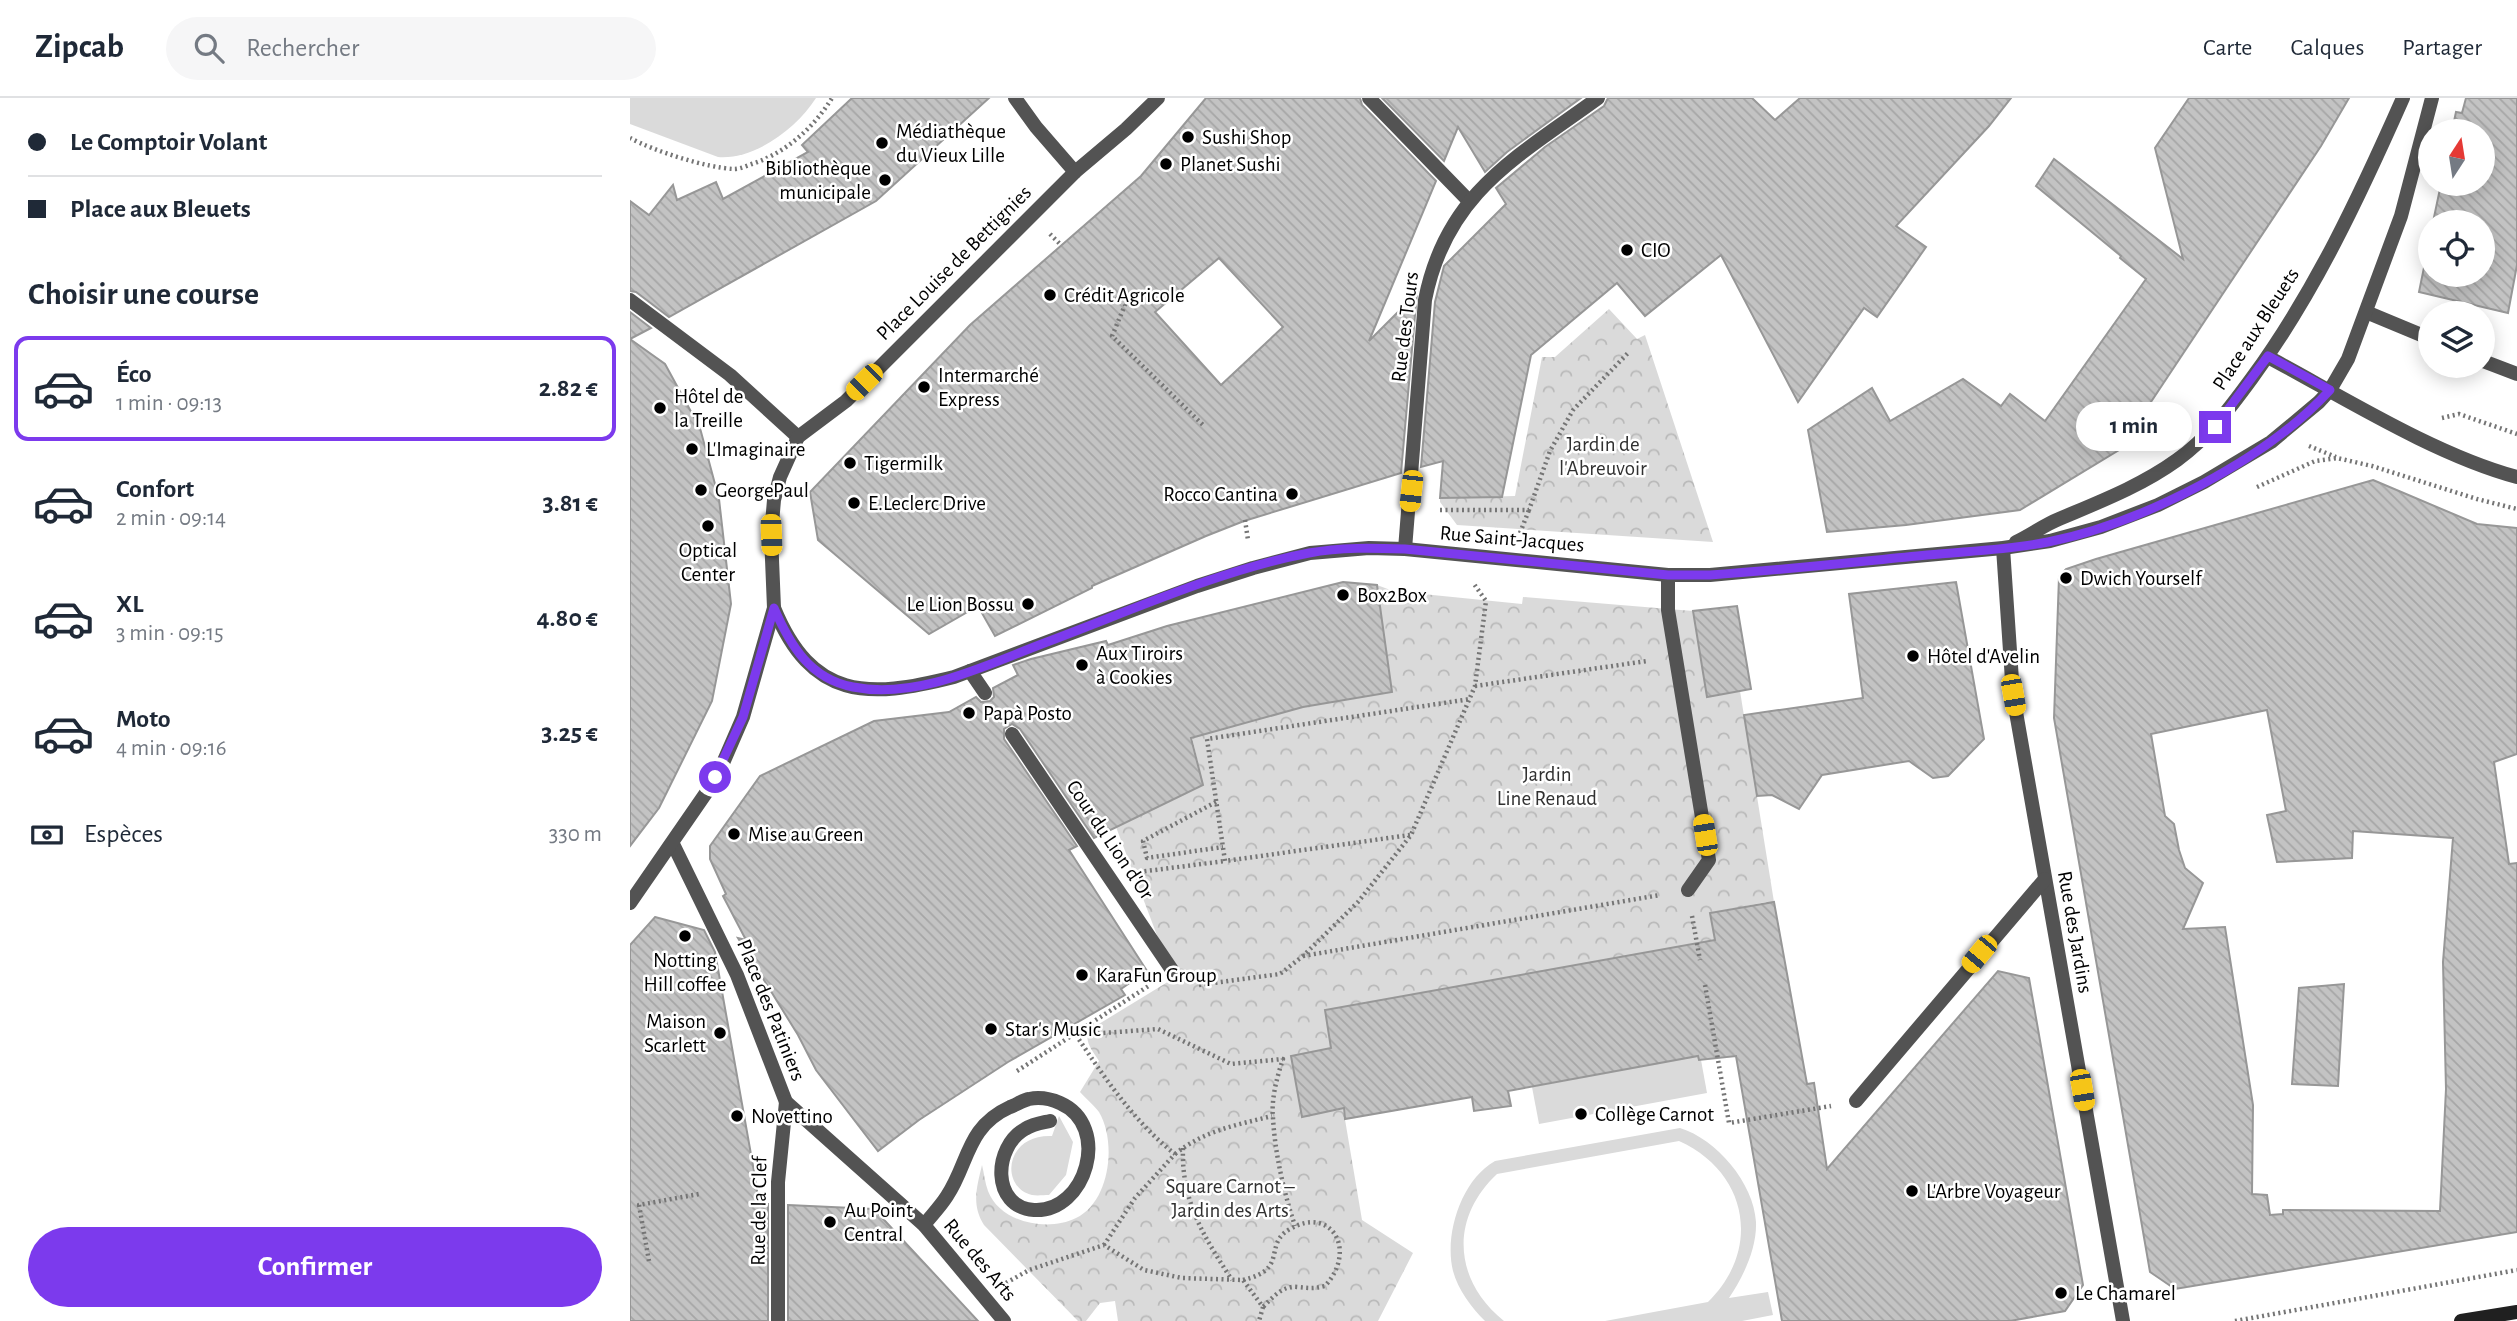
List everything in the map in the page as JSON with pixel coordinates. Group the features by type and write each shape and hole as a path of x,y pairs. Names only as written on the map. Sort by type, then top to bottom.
{"street":[{"path":"1015,98 1036,128 1075,172"},
{"name":"Place Louise de Bettignies","path":"774,608 772,514 779,477 798,437 846,401 1075,172 1158,98"},
{"path":"1368,98 1469,201"},
{"name":"Rue des Tours","path":"1405,549 1425,300 1430,272 1446,235 1469,201 1502,167 1598,98"},
{"name":"Place aux Bleuets","path":"2003,548 2056,520 2111,497 2177,460 2215,427 2268,356 2301,304 2343,227 2403,98"},
{"path":"2003,548 2077,535 2158,505 2204,482 2271,442 2311,410 2330,390 2348,359 2401,216 2432,98"},
{"path":"630,300 742,386 798,437"},
{"path":"2366,312 2418,334"},
{"path":"2268,356 2417,435 2472,461 2517,477"},
{"path":"2495,366 2517,374"},
{"name":"Rue Saint-Jacques","path":"774,608 789,641 816,672 838,683 863,689 888,689 954,677 1197,586 1310,553 1405,549 1668,575 1710,575 2003,548"},
{"name":"Rue des Jardins","path":"2003,548 2013,695 2123,1321"},
{"path":"1668,575 1668,610 1709,860 1688,890"},
{"path":"630,904 706,793 738,731 774,608"},
{"path":"970,671 985,693"},
{"name":"Cour du Lion d'Or","path":"1012,734 1172,970"},
{"name":"Place des Patiniers","path":"673,844 737,975 786,1102 924,1226"},
{"path":"1856,1101 2045,879"},
{"path":"924,1226 948,1196 970,1145 985,1125 995,1114 1028,1099 1052,1100 1070,1108 1084,1121 1090,1144 1087,1161 1080,1184 1068,1198 1049,1208 1033,1210 1013,1200 1001,1178 1000,1165 1012,1140 1023,1129 1050,1121"},
{"name":"Rue de la Clef","path":"778,1321 778,1182 786,1102"},
{"name":"Rue des Arts","path":"924,1226 1004,1321"},
{"path":"2462,1321 2517,1312"}],"path":[{"path":"630,138 647,147 736,169 782,151 807,131 832,98"},
{"path":"1113,292 1125,305 1112,336 1203,425"},
{"path":"1520,534 1550,450 1573,410 1628,353"},
{"path":"2417,435 2444,416 2459,414 2517,434"},
{"path":"2245,492 2315,461 2337,458 2517,509"},
{"path":"1440,510 1529,510"},
{"path":"1199,985 1280,974 1303,956 1357,902 1411,835 1471,699 1486,601"},
{"path":"1475,686 1677,657"},
{"path":"1225,861 1207,739 1471,699"},
{"path":"1216,802 1143,841 1147,858 1223,847"},
{"path":"1109,876 1411,835"},
{"path":"1303,956 1688,890 1700,960"},
{"path":"1059,1044 1172,970"},
{"path":"1705,985 1729,1123 1856,1101"},
{"path":"1076,1035 1158,1029 1231,1064 1283,1059 1277,1077 1272,1116 1287,1204 1295,1226"},
{"path":"1076,1035 1095,1064 1156,1139 1175,1154"},
{"path":"985,1296 1029,1270 1104,1245 1135,1198 1183,1147 1232,1124 1272,1116"},
{"path":"1183,1147 1182,1172 1188,1198 1201,1229 1232,1280"},
{"path":"649,1261 639,1206 699,1194"},
{"path":"1104,1245 1144,1269 1182,1278 1243,1280 1261,1276 1271,1266 1276,1245 1286,1230 1302,1223 1327,1227 1337,1237 1341,1251 1339,1267 1325,1286 1306,1290 1289,1287 1276,1294 1263,1307 1259,1321"},
{"path":"2235,1321 2517,1270"},
{"path":"1243,1280 1263,1307"}],"green space":[{"path":"630,98 816,98 798,120 774,140 746,153 718,157 630,124"},
{"name":"Jardin de l'Abreuvoir","path":"1609,309 1637,339 1645,335 1713,542 1457,525 1440,502 1440,498 1515,496 1542,357 1555,357"},
{"name":"Jardin Line Renaud","path":"1377,585 1393,591 1522,604 1523,597 1693,611 1707,696 1740,691 1774,902 1710,913 1715,940 1325,1010 1332,1048 1291,1056 1298,1096 1340,1090 1362,1220 1413,1253 1378,1321 1118,1321 1115,1301 1100,1303 1086,1321 1078,1321 984,1225 977,1210 976,1195 982,1165 988,1191 1003,1211 1026,1222 1052,1224 1076,1218 1087,1210 1103,1185 1109,1155 1105,1125 1099,1112 1080,1092 1099,1061 1088,1042 1089,1030 1166,983 1180,971 1158,938 1116,827 1203,785 1192,737 1303,707 1392,692"},
{"path":"1698,1056 1707,1093 1539,1124 1532,1087"},
{"path":"1059,1116 1073,1142 1066,1175 1049,1195 1032,1195 1015,1183 1012,1162 1024,1143 1052,1136"},
{"path":"1680,1128 1707,1142 1719,1152 1731,1164 1748,1192 1754,1207 1756,1232 1744,1272 1729,1298 1768,1292 1773,1315 1742,1321 1605,1321 1708,1302 1725,1281 1736,1259 1741,1236 1740,1213 1733,1192 1720,1172 1702,1155 1679,1141 1497,1174 1481,1192 1471,1210 1465,1230 1467,1269 1487,1305 1504,1321 1485,1321 1458,1285 1451,1257 1453,1225 1458,1210 1464,1195 1483,1170 1495,1161"}],"building":[{"path":"852,98 989,98 876,201 669,317 636,292 630,291 630,201 649,215 673,185 677,200 716,182 723,199 808,152 802,145"},
{"path":"1206,98 1360,98 1362,105 1436,181 1369,341 1417,293 1401,473 1244,521 1206,536 1092,586 995,636 978,606 929,634 818,540 810,492 970,325 1141,176","holes":["1219,258 1283,327 1221,385 1155,312"]},
{"path":"1382,98 1581,98 1507,152 1485,172 1458,127 1444,161"},
{"path":"1608,98 1752,98 1775,120 1800,98 2011,98 1989,126 1896,226 1926,247 1877,317 1864,308 1798,402 1721,255 1645,316 1617,283 1531,355 1502,497 1440,498 1443,461 1421,467 1435,302 1444,266 1506,204 1496,188 1545,147 1604,106"},
{"path":"2189,98 2349,98 2321,146 2119,450 2020,510 1827,532 1808,430 1872,388 1890,421 1963,379 2001,406 2010,394 2045,421 2146,279 2036,186 2054,159 2183,259 2155,148"},
{"path":"2466,98 2517,98 2517,265 2508,313 2495,310 2495,301 2457,301 2419,292 2420,287 2495,287 2495,210 2436,210 2438,196 2496,196 2496,119 2455,119 2456,112 2462,113"},
{"path":"630,312 651,328 630,339"},
{"path":"630,339 665,364 700,428 719,499 731,604 712,701 659,808 630,846"},
{"path":"2373,480 2477,524 2517,528 2517,754 2494,762 2509,864 2517,863 2517,1232 2175,1289 2150,1272 2054,718 2059,577 2066,569","holes":["2267,710 2286,811 2267,815 2277,862 2352,858 2353,831 2453,838 2443,962 2446,1089 2440,1211 2283,1210 2283,1214 2270,1215 2267,1195 2252,1194 2253,1105 2225,927 2183,929 2203,883 2185,868 2174,824 2165,816 2151,734"]},
{"path":"1343,582 1377,585 1392,692 1303,707 1191,738 1203,785 1094,838 1020,729 1012,724 1004,729 1004,739 1077,846 1069,850 1147,971 1121,989 1125,995 1008,1062 919,1120 878,1151 816,1070 798,1035 738,938 746,940 723,896 726,894 710,859 710,846 760,776 874,721 949,712 976,697 981,702 990,701 994,697 993,688 1018,675 1013,665 1031,659 1106,641 1108,645 1167,626"},
{"name":"Hôtel d'Avelin","path":"1956,582 1984,739 1948,776 1933,778 1909,761 1822,775 1799,809 1772,795 1757,796 1744,715 1863,698 1849,594"},
{"path":"1737,606 1751,689 1707,697 1693,611"},
{"path":"1774,902 1807,1084 1814,1083 1827,1169 1998,971 2029,978 2083,1285 2065,1311 2010,1321 1782,1321 1736,1056 1699,1060 1698,1056 1508,1091 1511,1106 1474,1111 1472,1097 1345,1119 1344,1108 1302,1117 1291,1056 1331,1048 1325,1010 1715,940 1710,913"},
{"path":"655,917 704,930 715,952 757,1188 757,1204 768,1204 768,1321 630,1321 630,945"},
{"path":"2344,984 2338,1086 2292,1084 2299,988"},
{"path":"788,1205 874,1209 978,1321 788,1321"}],"place":[{"name":"Sushi Shop","path":"1188,137"},
{"name":"Médiathèque du Vieux Lille","path":"882,143"},
{"name":"Planet Sushi","path":"1166,164"},
{"name":"Bibliothèque municipale","path":"885,180"},
{"name":"CIO","path":"1627,250"},
{"name":"Crédit Agricole","path":"1050,295"},
{"name":"Intermarché Express","path":"924,387"},
{"name":"Hôtel de la Treille","path":"660,408"},
{"name":"L'Imaginaire","path":"692,449"},
{"name":"Tigermilk","path":"850,463"},
{"name":"GeorgePaul","path":"701,490"},
{"name":"Rocco Cantina","path":"1292,494"},
{"name":"E.Leclerc Drive","path":"854,503"},
{"name":"Optical Center","path":"708,526"},
{"name":"Dwich Yourself","path":"2066,578"},
{"name":"Box2Box","path":"1343,595"},
{"name":"Le Lion Bossu","path":"1028,604"},
{"name":"Hôtel d'Avelin","path":"1913,656"},
{"name":"Aux Tiroirs à Cookies","path":"1082,665"},
{"name":"Papà Posto","path":"969,713"},
{"name":"Mise au Green","path":"734,834"},
{"name":"Notting Hill coffee","path":"685,936"},
{"name":"KaraFun Group","path":"1082,975"},
{"name":"Star's Music","path":"991,1029"},
{"name":"Maison Scarlett","path":"720,1033"},
{"name":"Collège Carnot","path":"1581,1114"},
{"name":"Novettino","path":"737,1116"},
{"name":"L'Arbre Voyageur","path":"1912,1191"},
{"name":"Au Point Central","path":"830,1222"},
{"name":"Le Chamarel","path":"2061,1293"}],"route":[{"path":"715,777 743,717 774,608 789,641 816,672 838,683 875,690 904,688 954,677 1211,581 1310,553 1369,548 1405,549 1668,575 1710,575 2003,548 2077,535 2158,505 2204,482 2282,435 2330,390 2268,356 2215,427"}],"park label":[{"name":"Square Carnot – Jardin des Arts","path":"1230,1198"}]}
